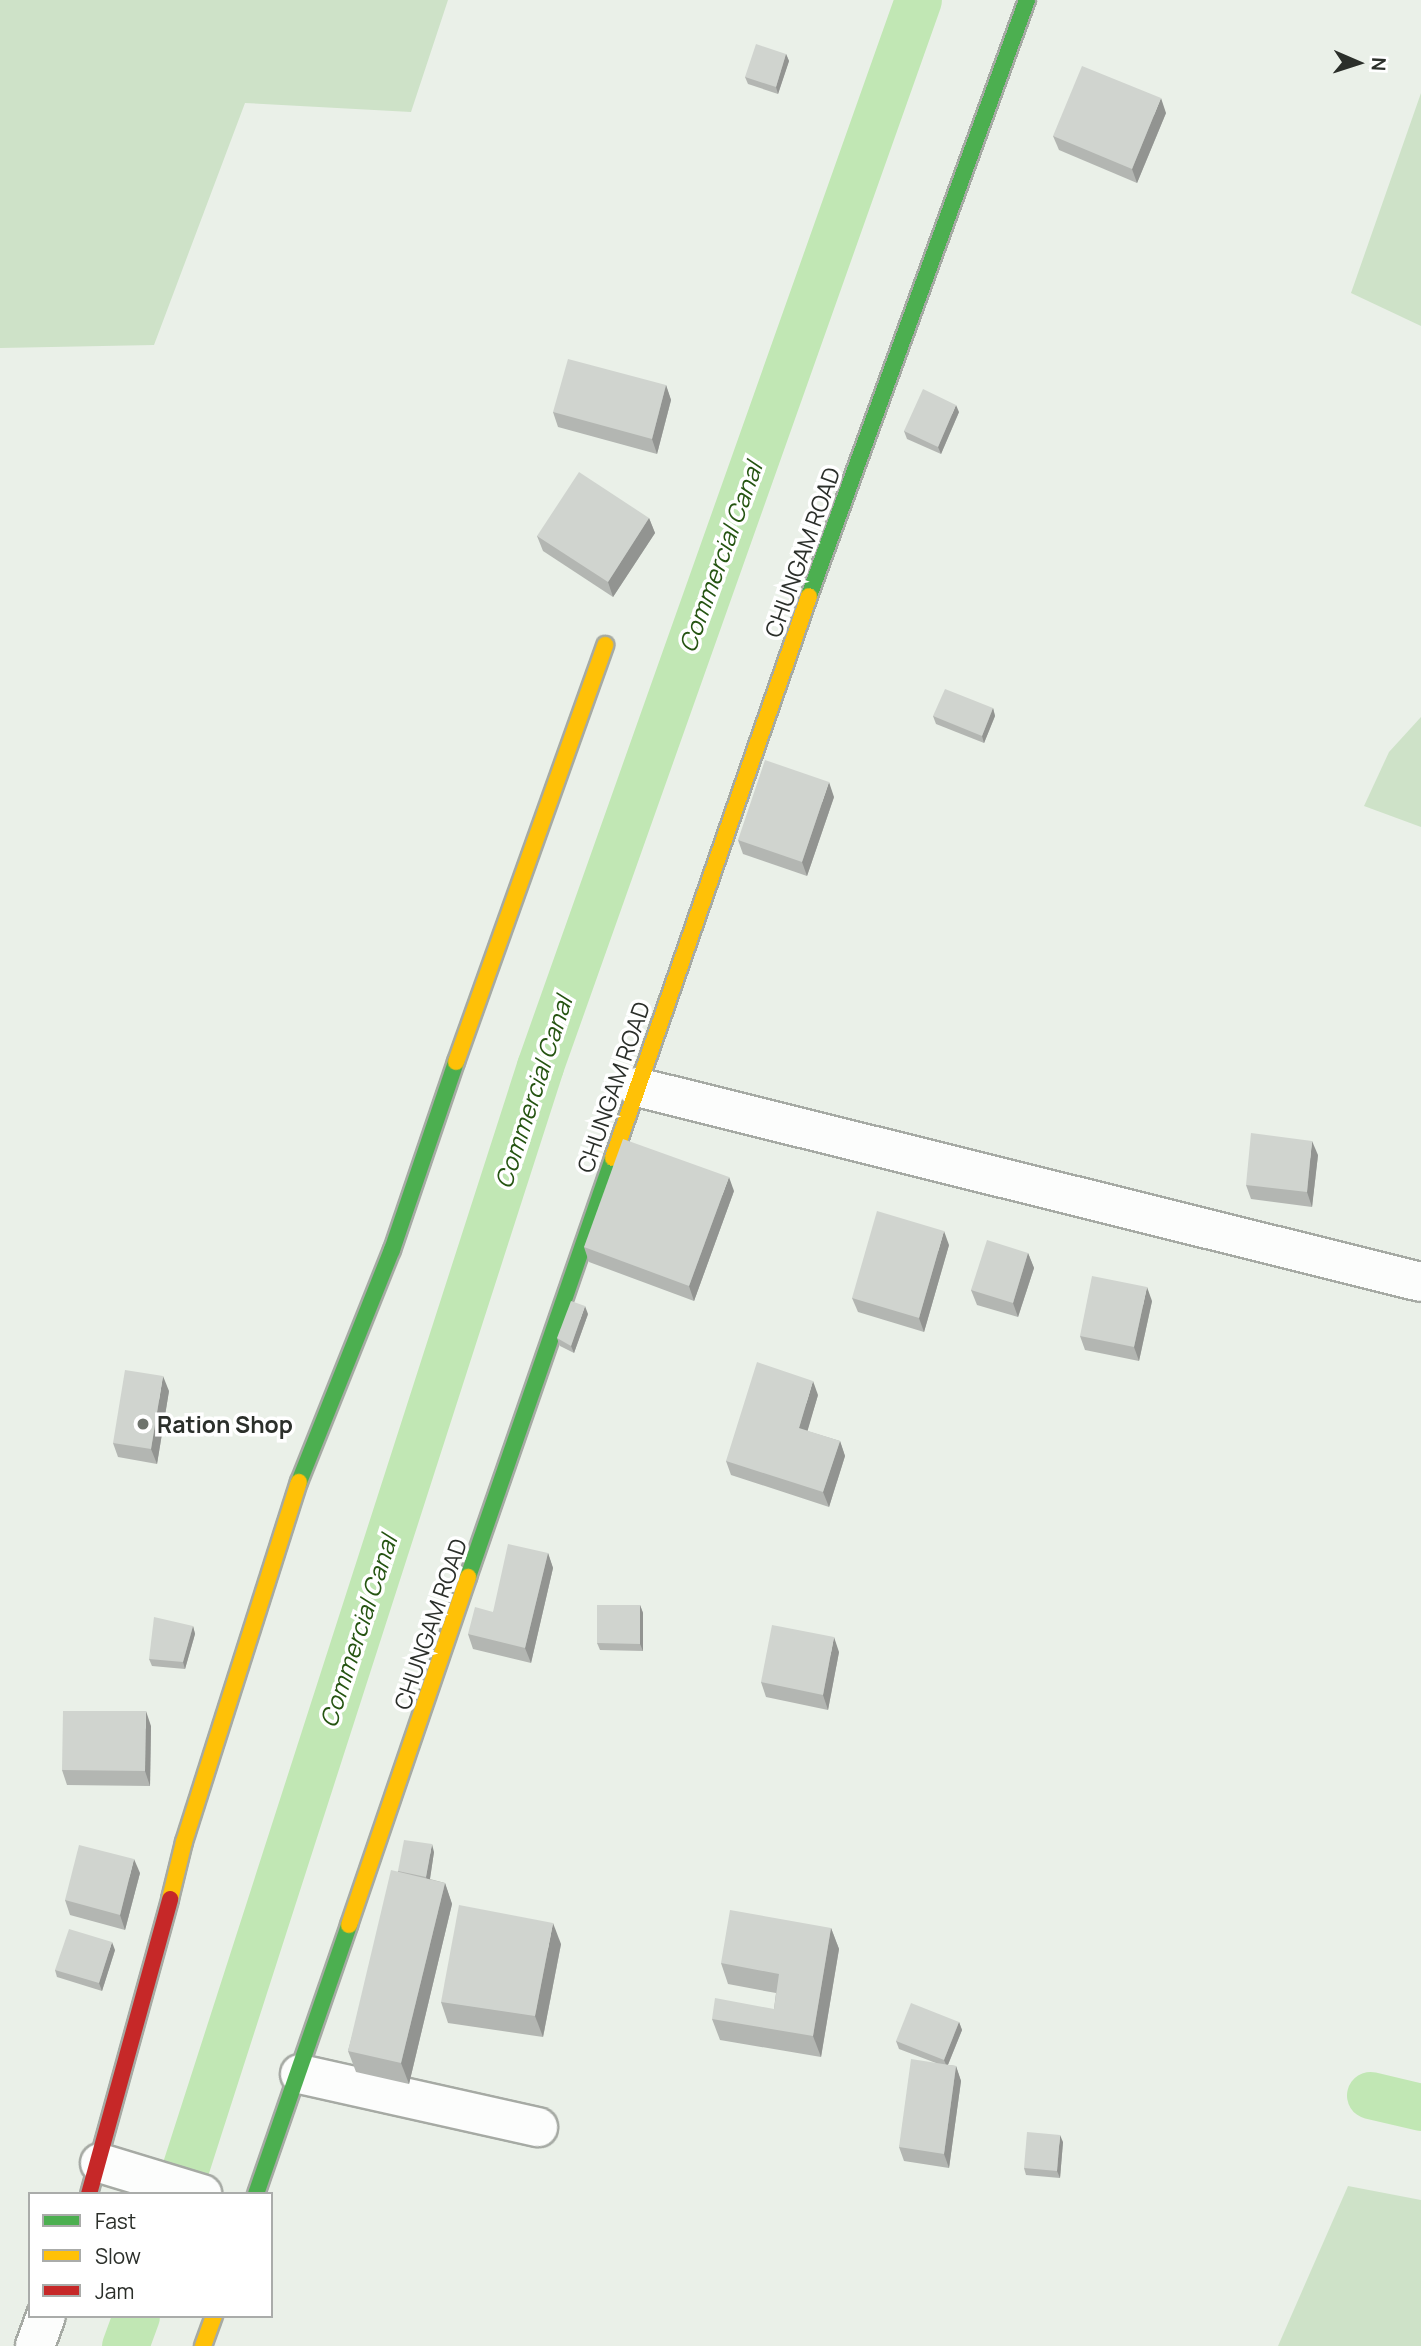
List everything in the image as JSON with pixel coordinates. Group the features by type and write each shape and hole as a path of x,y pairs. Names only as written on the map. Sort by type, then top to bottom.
{"main road":[{"name":"CHUNGAM ROAD","path":"257,2192 300,2074 755,745 1027,0"},
{"path":"101,2175 184,1842 303,1470 392,1250 479,993 605,645"},
{"path":"203,2346 213,2318"}],"street":[{"path":"637,1087 1421,1282"},
{"path":"300,2074 538,2127"},
{"path":"101,2175 191,2192"},
{"path":"35,2346 45,2318"}],"green space":[{"path":"0,0 448,0 411,112 245,103 154,345 0,348"},
{"path":"1421,93 1421,326 1351,293"},
{"path":"1421,717 1421,827 1364,806 1389,752"},
{"path":"1348,2186 1421,2200 1421,2346 1278,2346"}],"building":[{"path":"756,44 786,54 776,87 745,77"},
{"path":"1082,66 1161,98 1132,169 1053,136"},
{"path":"568,359 666,385 652,439 553,412"},
{"path":"923,389 956,405 938,447 904,431"},
{"path":"579,472 649,518 608,582 537,536"},
{"path":"945,689 993,708 982,736 933,716"},
{"path":"765,760 829,782 802,862 738,840"},
{"path":"1251,1133 1312,1141 1307,1192 1246,1185"},
{"path":"623,1139 729,1177 689,1286 584,1247"},
{"path":"877,1211 944,1231 919,1318 852,1298"},
{"path":"987,1240 1028,1253 1013,1303 971,1290"},
{"path":"1092,1276 1147,1287 1134,1347 1080,1336"},
{"path":"571,1301 585,1306 571,1346 557,1338"},
{"path":"757,1362 813,1381 799,1428 840,1441 823,1492 726,1461"},
{"name":"Ration Shop","path":"125,1370 163,1376 151,1449 113,1443"},
{"path":"508,1544 548,1553 525,1648 468,1634 475,1607 493,1612"},
{"path":"597,1605 640,1605 640,1644 597,1643"},
{"path":"154,1617 193,1626 183,1662 149,1659"},
{"path":"772,1625 834,1637 823,1695 761,1682"},
{"path":"63,1711 146,1711 145,1771 62,1770"},
{"path":"404,1840 432,1844 426,1877 398,1871"},
{"path":"79,1845 134,1859 120,1915 65,1900"},
{"path":"391,1870 445,1883 401,2063 348,2051"},
{"path":"459,1905 553,1923 535,2016 441,2002"},
{"path":"730,1910 831,1928 813,2036 712,2019 715,1998 774,2009 779,1974 721,1963"},
{"path":"69,1929 112,1942 99,1983 55,1970"},
{"path":"911,2003 959,2022 944,2060 896,2041"},
{"path":"911,2059 956,2066 944,2154 899,2147"},
{"path":"1027,2132 1060,2135 1057,2171 1024,2168"}],"waterway":[{"name":"Commercial Canal","path":"178,2192 540,1066 918,0"},
{"path":"1370,2095 1421,2107"},
{"name":"Commercial Canal","path":"125,2346 135,2318"}],"traffic: fast":[{"path":"809,596 1027,0"},
{"path":"299,1482 392,1250 456,1062"},
{"path":"468,1577 613,1158"},
{"path":"257,2192 349,1925"}],"traffic: slow":[{"path":"613,1158 809,596"},
{"path":"456,1062 605,645"},
{"path":"170,1899 184,1842 299,1482"},
{"path":"349,1925 468,1577"},
{"path":"203,2346 213,2318"}],"traffic: jam":[{"path":"90,2192 170,1899"}],"place":[{"name":"Ration Shop","path":"143,1424"}]}
